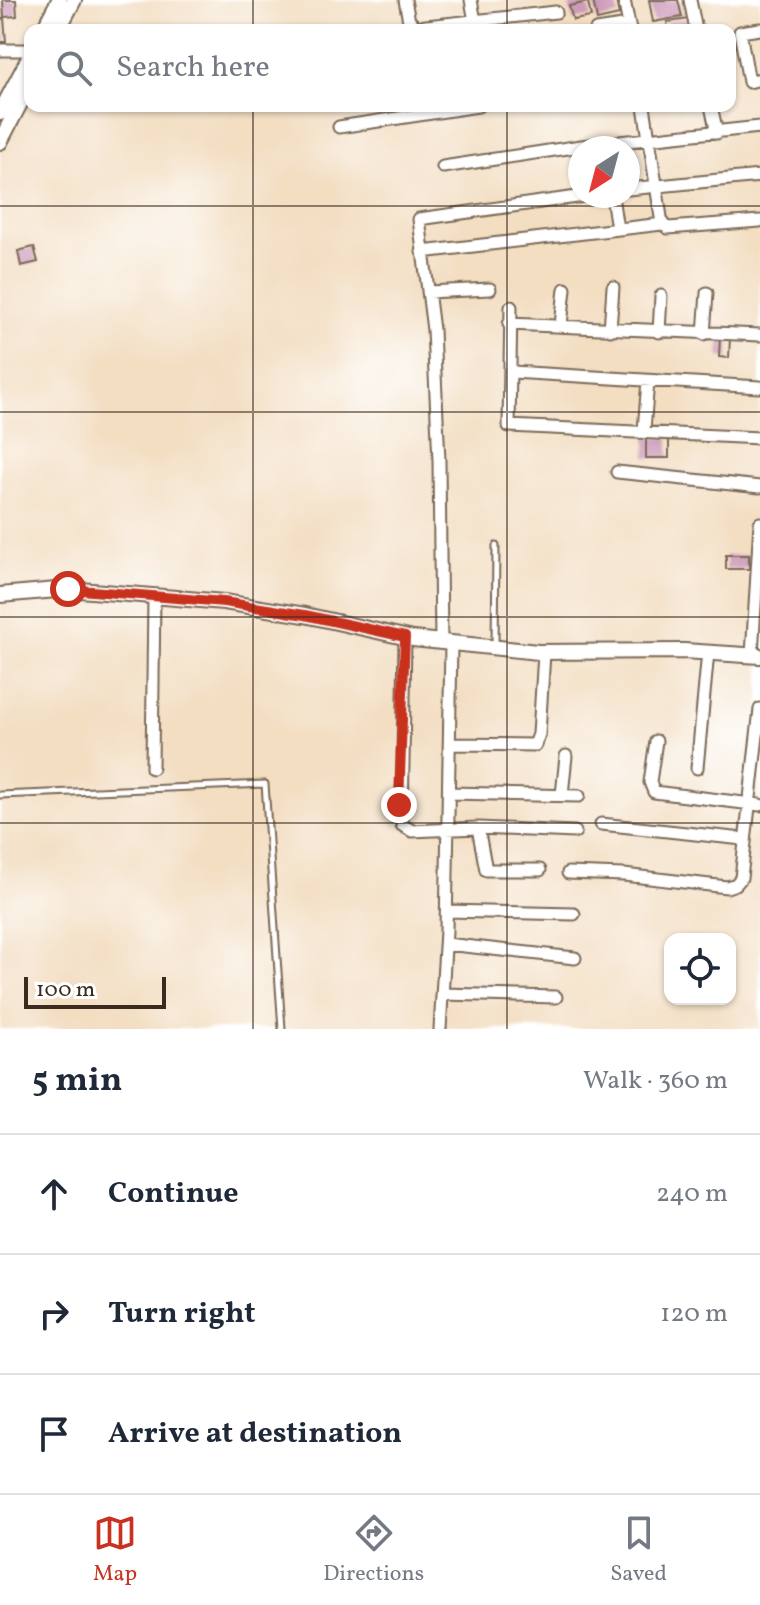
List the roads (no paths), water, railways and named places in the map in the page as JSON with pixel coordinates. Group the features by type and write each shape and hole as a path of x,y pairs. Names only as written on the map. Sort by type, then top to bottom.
{"street":[{"path":"46,24 59,0"},
{"path":"61,24 74,0"},
{"path":"405,0 413,24"},
{"path":"471,0 475,21"},
{"path":"624,0 628,24"},
{"path":"690,0 695,24"},
{"path":"444,24 556,12"},
{"path":"760,29 740,32 749,82 760,79"},
{"path":"0,50 24,52"},
{"path":"1,109 24,65"},
{"path":"0,142 24,96"},
{"path":"339,127 438,112"},
{"path":"645,112 662,224"},
{"path":"712,112 717,133"},
{"path":"640,140 760,127"},
{"path":"443,167 568,151"},
{"path":"640,187 760,176"},
{"path":"440,1029 446,944 450,744 439,461 421,216 568,198"},
{"path":"614,208 617,229"},
{"path":"422,252 662,224 674,228 760,221"},
{"path":"610,330 613,287"},
{"path":"428,292 490,289"},
{"path":"561,325 565,289"},
{"path":"704,334 707,293"},
{"path":"659,332 661,296"},
{"path":"511,307 508,362 512,372 506,420 512,427 644,430 760,438"},
{"path":"509,324 760,335"},
{"path":"512,372 760,387"},
{"path":"644,430 648,381"},
{"path":"617,472 760,487"},
{"path":"0,595 58,589 154,595 305,615 405,637 544,653 708,652 756,656 760,523"},
{"path":"152,768 154,595"},
{"path":"405,637 402,825 412,831 478,828 575,832"},
{"path":"697,768 708,652"},
{"path":"450,744 535,745 539,734 544,653"},
{"path":"568,873 732,886 741,878 743,839 754,804 760,709"},
{"path":"656,741 650,782 654,792 754,804"},
{"path":"562,795 566,756"},
{"path":"449,793 579,796"},
{"path":"601,824 743,839"},
{"path":"478,828 486,870 540,870"},
{"path":"447,911 574,914"},
{"path":"446,944 575,958"},
{"path":"442,994 556,997"}],"lane":[{"path":"495,648 496,546"},
{"path":"0,795 265,784 282,1029"}]}
